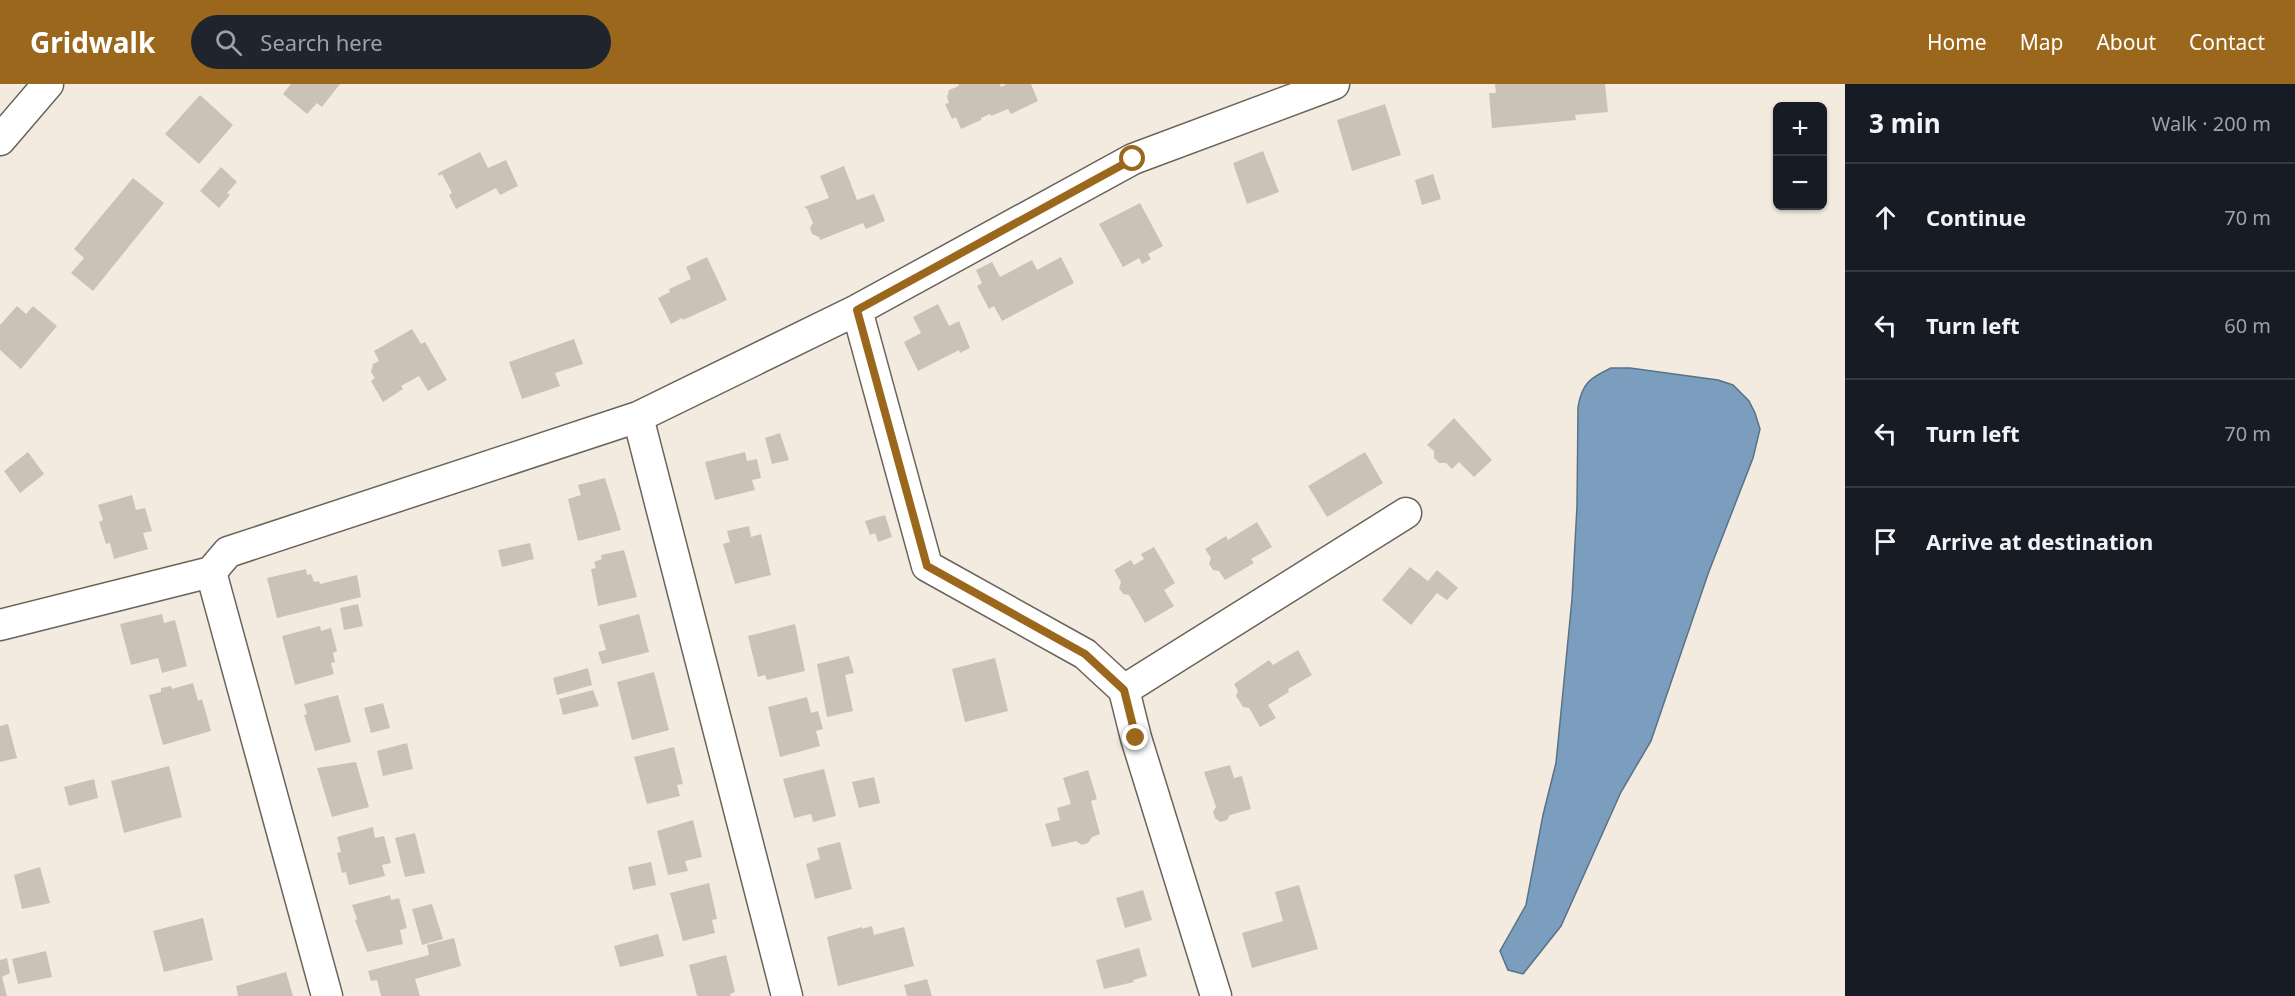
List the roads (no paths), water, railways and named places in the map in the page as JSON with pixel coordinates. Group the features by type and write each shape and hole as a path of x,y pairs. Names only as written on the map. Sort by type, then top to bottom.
{"street":[{"path":"0,140 48,84"},
{"path":"0,625 211,572 228,552 638,417 857,310 1133,159 1334,84"},
{"path":"857,310 927,566 1085,654 1124,690 1136,738 1216,996"},
{"path":"638,417 788,996"},
{"path":"1124,690 1406,513"},
{"path":"211,572 327,996"}],"water":[{"path":"1611,368 1630,368 1718,380 1733,385 1749,401 1760,429 1753,458 1708,574 1651,741 1621,792 1561,926 1523,974 1508,970 1500,951 1526,905 1543,815 1556,763 1572,599 1577,506 1578,407 1582,392 1588,382"}]}
